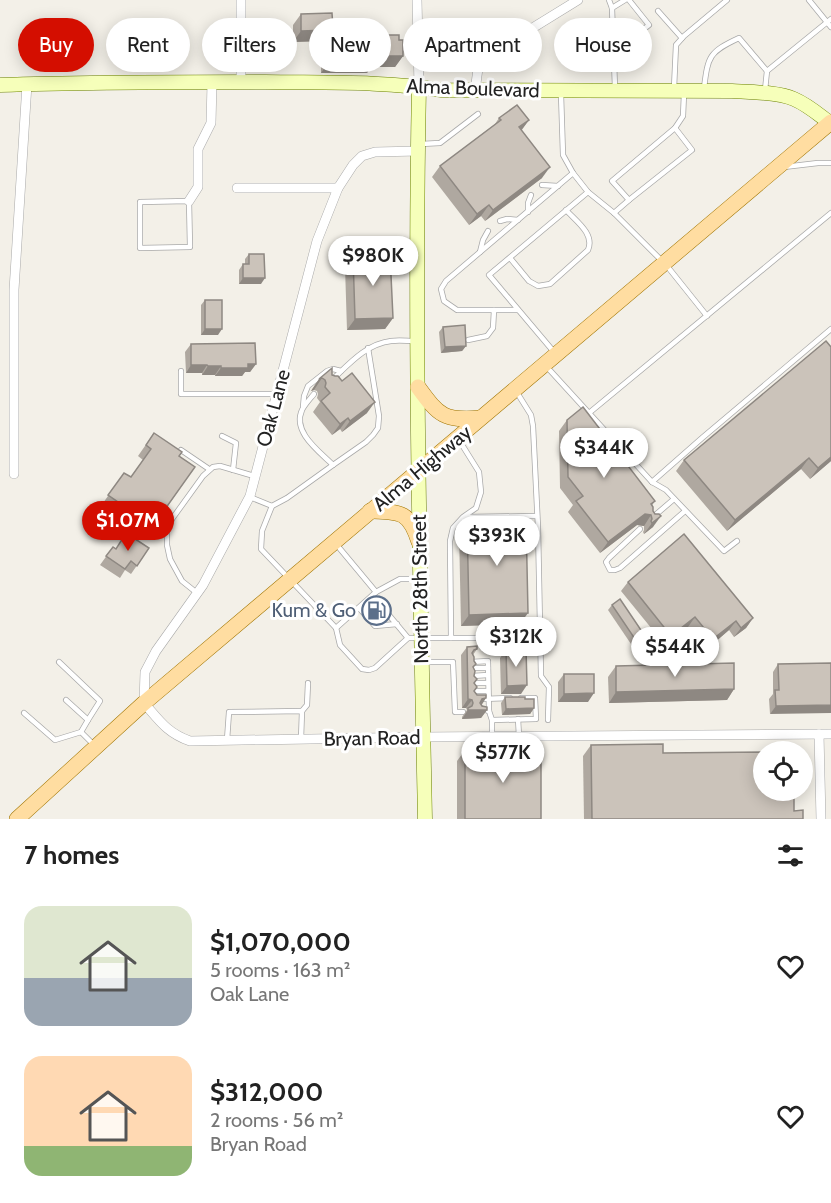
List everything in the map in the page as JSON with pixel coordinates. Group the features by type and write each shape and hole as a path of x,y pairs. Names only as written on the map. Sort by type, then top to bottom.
{"main road":[{"name":"Alma Highway","path":"17,819 144,703 831,124"},
{"path":"418,387 437,411 446,417 462,420 480,418"},
{"path":"370,511 394,512 407,518 414,526 419,542"}],"street":[{"path":"241,0 241,82"},
{"name":"North 28th Street","path":"417,0 420,578 415,638 422,662 425,819"},
{"path":"475,91 479,61 578,0"},
{"path":"189,201 198,187 198,149 211,123 212,83"},
{"name":"Alma Boulevard","path":"0,85 379,83 475,91 764,93 792,98 809,106 831,124"},
{"path":"14,474 14,290 27,84"},
{"name":"Oak Lane","path":"144,703 146,672 156,651 203,585 250,497 317,241 338,188 362,156 375,152 418,148"},
{"path":"237,188 338,188"},
{"name":"Bryan Road","path":"144,703 168,729 177,736 190,741 831,734"},
{"path":"819,734 821,819"}],"lane":[{"path":"609,0 612,18"},
{"path":"612,8 627,0 642,18"},
{"path":"629,200 612,181 675,128 683,116 676,45 727,0"},
{"path":"764,93 767,71 830,23 809,0"},
{"path":"658,12 682,38"},
{"path":"704,91 710,56 722,46 739,38 767,71"},
{"path":"614,72 615,91"},
{"path":"561,91 563,155 573,174 588,192 614,213 664,263 707,316"},
{"path":"418,148 441,143 478,114"},
{"path":"614,213 646,183 658,178 692,150 675,128"},
{"path":"660,141 666,148"},
{"path":"650,150 655,156"},
{"path":"673,156 677,162"},
{"path":"640,158 645,164"},
{"path":"776,169 831,163"},
{"path":"662,164 668,170"},
{"path":"630,166 636,173"},
{"path":"653,172 658,178"},
{"path":"518,310 457,310 444,301 441,289 446,281 573,174"},
{"path":"542,185 559,186"},
{"path":"588,192 489,275 518,310 589,413 652,482 666,490 724,550 737,541"},
{"path":"528,212 531,195"},
{"path":"189,201 190,247 140,248 140,202 189,201"},
{"path":"510,258 529,281 538,286 550,284 588,249 591,243 588,235 566,210"},
{"path":"589,413 831,213"},
{"path":"500,221 519,220"},
{"path":"480,252 488,231"},
{"path":"468,340 487,336 493,328 494,310"},
{"path":"652,482 831,329"},
{"path":"328,383 363,351 375,344 391,341 418,341"},
{"path":"369,348 379,416 378,428 366,442 272,507 262,531 261,549 336,628 340,645 362,669 375,668 415,638 539,638"},
{"path":"333,465 304,435 300,420 308,386 327,371 333,369 341,371"},
{"path":"181,371 181,394 277,394"},
{"path":"515,389 531,415 533,426 539,638 541,676 549,687 548,720"},
{"path":"302,410 314,394"},
{"path":"222,436 236,443 233,470"},
{"path":"451,638 450,541 453,528 476,508 481,492 480,472 458,438"},
{"path":"181,450 209,469"},
{"path":"197,593 182,581 170,559 167,531 172,519 213,466 255,477"},
{"path":"250,497 272,507"},
{"path":"648,521 674,499"},
{"path":"640,529 606,562 610,570 620,568 685,511"},
{"path":"463,517 537,516"},
{"path":"334,542 375,596"},
{"path":"336,628 359,608 400,579 420,578"},
{"path":"359,608 375,627 397,624"},
{"path":"388,614 415,638"},
{"path":"471,662 488,661 492,736"},
{"path":"24,713 55,740 81,732 100,701 59,662"},
{"path":"422,662 462,662"},
{"path":"453,662 455,712 463,712"},
{"path":"454,669 462,668"},
{"path":"472,668 488,668"},
{"path":"472,676 488,675"},
{"path":"454,676 462,676"},
{"path":"301,739 302,711 307,705 308,683"},
{"path":"472,684 488,683"},
{"path":"454,684 463,684"},
{"path":"454,691 463,691"},
{"path":"472,691 488,691"},
{"path":"472,699 535,698 536,719 492,720"},
{"path":"454,699 462,699"},
{"path":"66,700 88,720"},
{"path":"227,740 229,712 302,711"},
{"path":"479,711 489,711"},
{"path":"518,719 519,736"},
{"path":"81,732 96,747"}],"building":[{"path":"332,13 332,18 309,18 309,31 301,31 301,14"},
{"path":"391,35 399,35 399,40 403,40 403,56 391,56"},
{"path":"517,105 529,120 519,127 550,167 493,210 489,205 477,214 440,166 501,120 499,118"},
{"path":"249,254 264,254 265,278 243,278 243,264 249,264"},
{"path":"390,254 393,318 355,319 353,256"},
{"path":"205,300 222,300 222,329 205,329"},
{"path":"465,325 466,346 445,347 443,327"},
{"path":"826,341 831,347 831,457 818,468 809,458 735,520 684,460"},
{"path":"255,343 256,364 248,364 248,368 191,365 191,344"},
{"path":"332,368 332,375 338,376 342,381 352,373 375,402 350,421 348,418 340,424 321,401 330,393 325,387 325,380 319,379"},
{"path":"583,407 655,501 651,504 653,511 661,516 652,523 651,515 645,514 608,542 576,501 583,496 568,477 567,420"},
{"path":"154,433 182,452 179,456 195,467 153,526 108,495 124,473 131,477 151,449 146,445"},
{"path":"526,519 528,613 469,615 467,520"},
{"path":"126,533 149,548 137,566 131,561 125,569 106,556 113,547 116,549"},
{"path":"684,534 753,618 741,628 736,621 713,639 695,617 671,636 628,582"},
{"path":"620,599 645,636 637,642 612,605"},
{"path":"477,646 472,653 476,664 473,667 474,676 477,679 474,683 477,687 474,691 477,695 486,695 480,703 487,707 487,710 468,710 473,703 468,699 467,647"},
{"path":"526,649 527,685 507,686 506,650"},
{"path":"734,663 734,689 616,692 616,666"},
{"path":"831,663 831,705 776,706 775,690 779,690 778,664"},
{"path":"564,674 594,674 594,693 564,694"},
{"path":"505,697 534,699 534,708 506,709"},
{"path":"663,744 663,753 753,752 753,801 794,801 794,811 803,810 803,819 592,819 591,745"},
{"path":"465,750 541,750 541,819 465,819"}],"place":[{"name":"Kum & Go","path":"377,610"}]}
